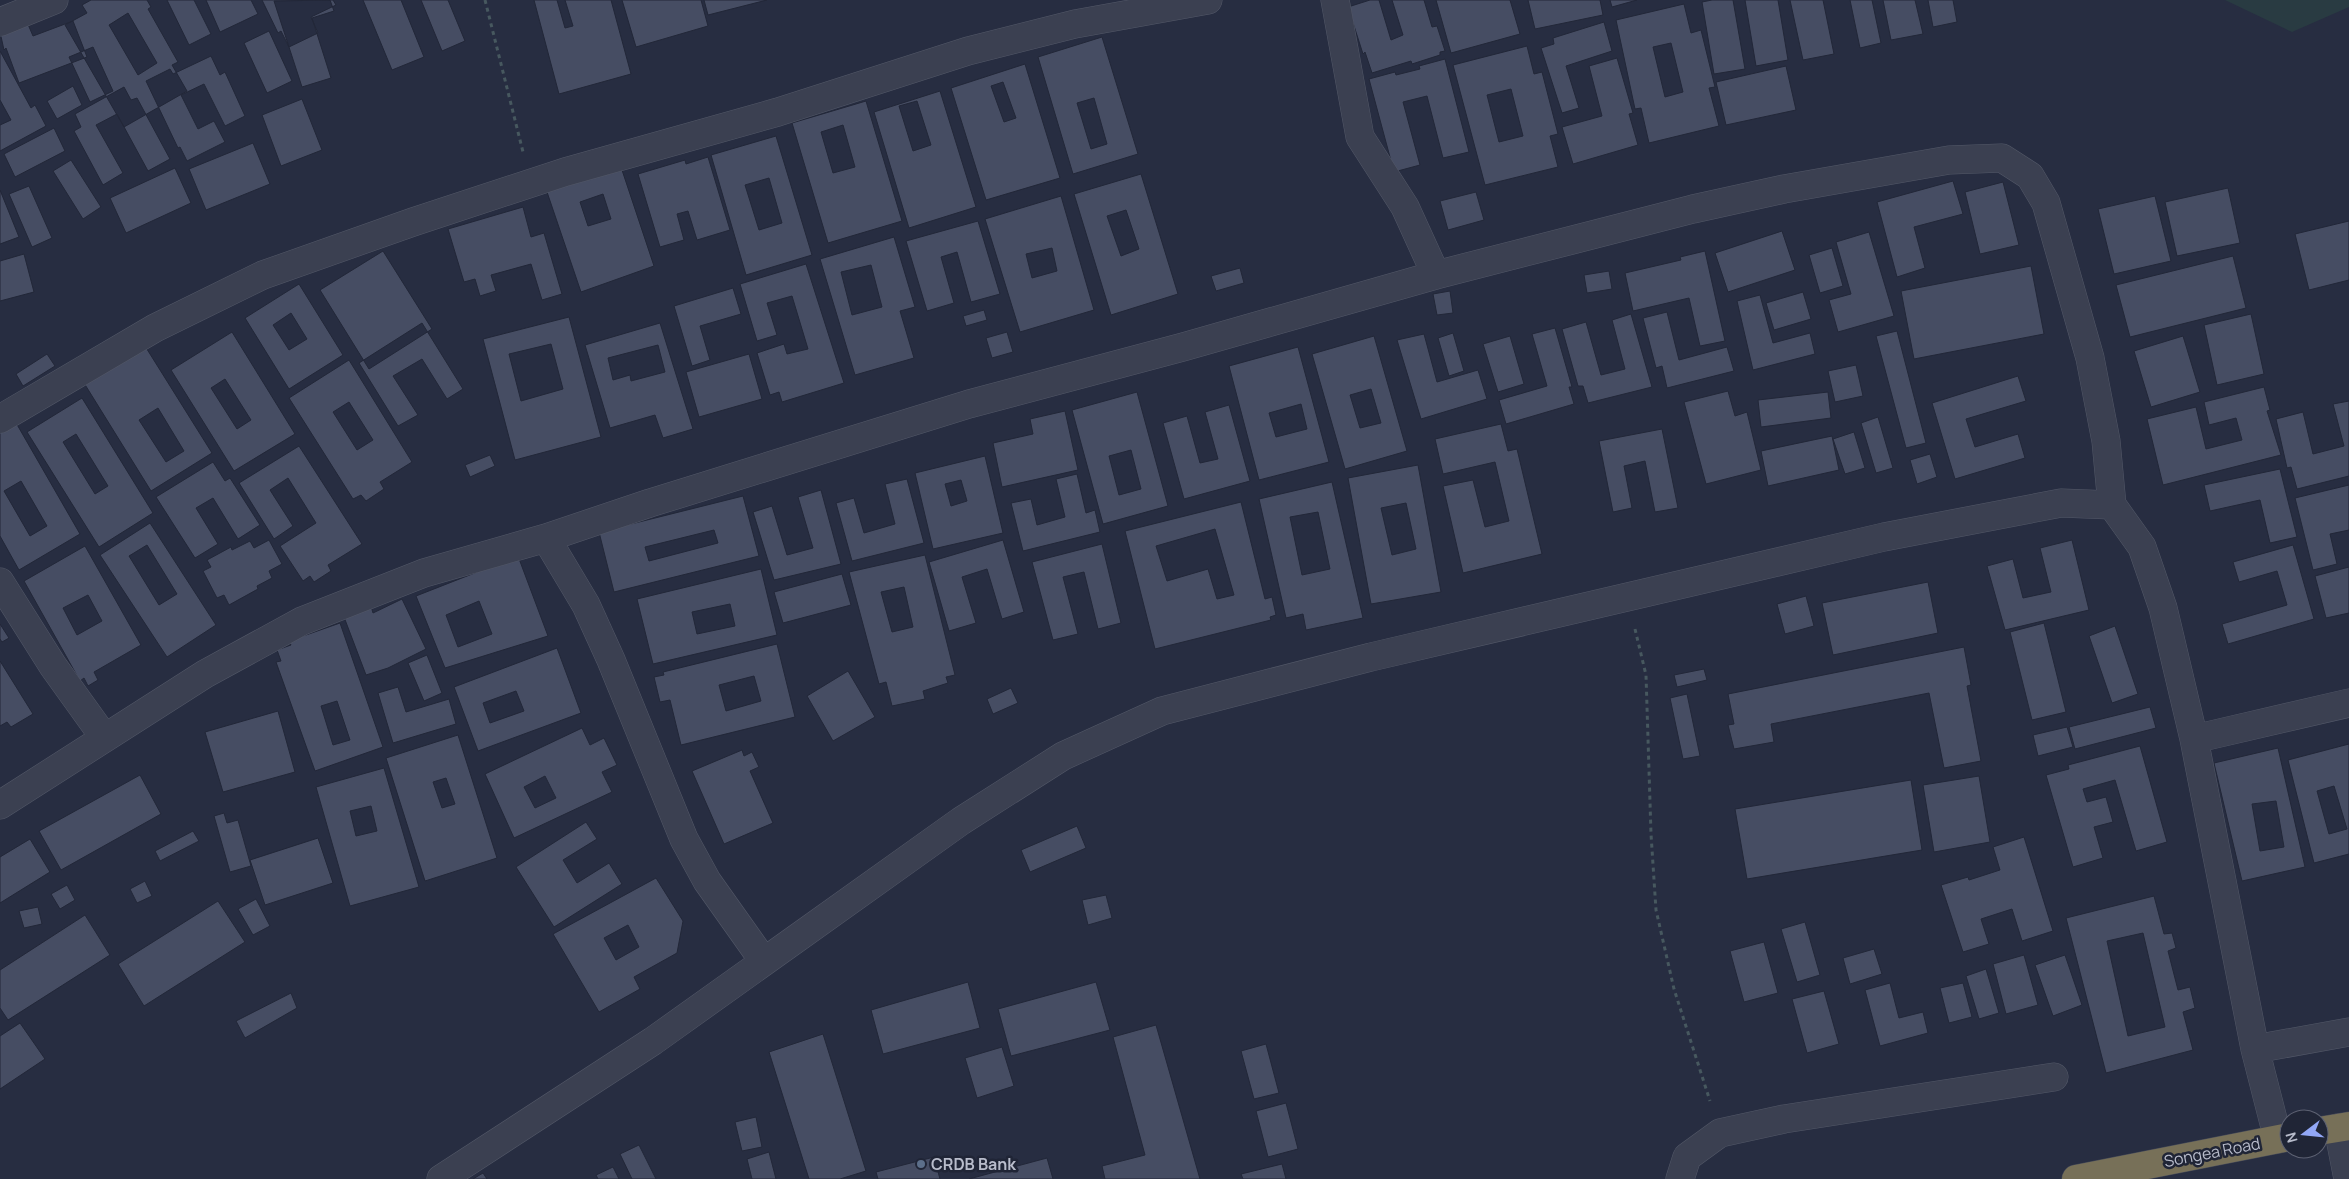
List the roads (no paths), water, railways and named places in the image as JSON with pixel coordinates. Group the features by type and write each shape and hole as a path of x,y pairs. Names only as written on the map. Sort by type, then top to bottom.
{"highway":[{"name":"Songea Road","path":"2076,1179 2279,1139"}],"street":[{"path":"0,22 54,0"},
{"path":"0,420 155,328 263,275 413,222 565,172 778,112 968,51 1075,24 1208,0"},
{"path":"1335,0 1360,137 1406,208 1436,275"},
{"path":"0,805 205,674 302,621 424,573 546,538 668,497 969,404 1598,232 1784,189 1949,160 2002,158 2030,176 2046,203 2090,358 2106,441 2112,505 2142,547 2163,608 2194,739 2255,1049 2279,1123"},
{"path":"441,1179 652,1041 763,960 961,821 1063,756 1162,711 1371,657 1874,539 2001,513 2061,503 2112,505"},
{"path":"546,538 586,605 611,660 684,839 707,881 763,960"},
{"path":"0,582 53,666 104,738"},
{"path":"2194,739 2349,704"},
{"path":"2255,1049 2349,1032"},
{"path":"1680,1179 1686,1157 1720,1133 1794,1118 2054,1077"},
{"path":"2335,1128 2348,1179"}],"place":[{"name":"CRDB Bank","path":"921,1164"}]}
